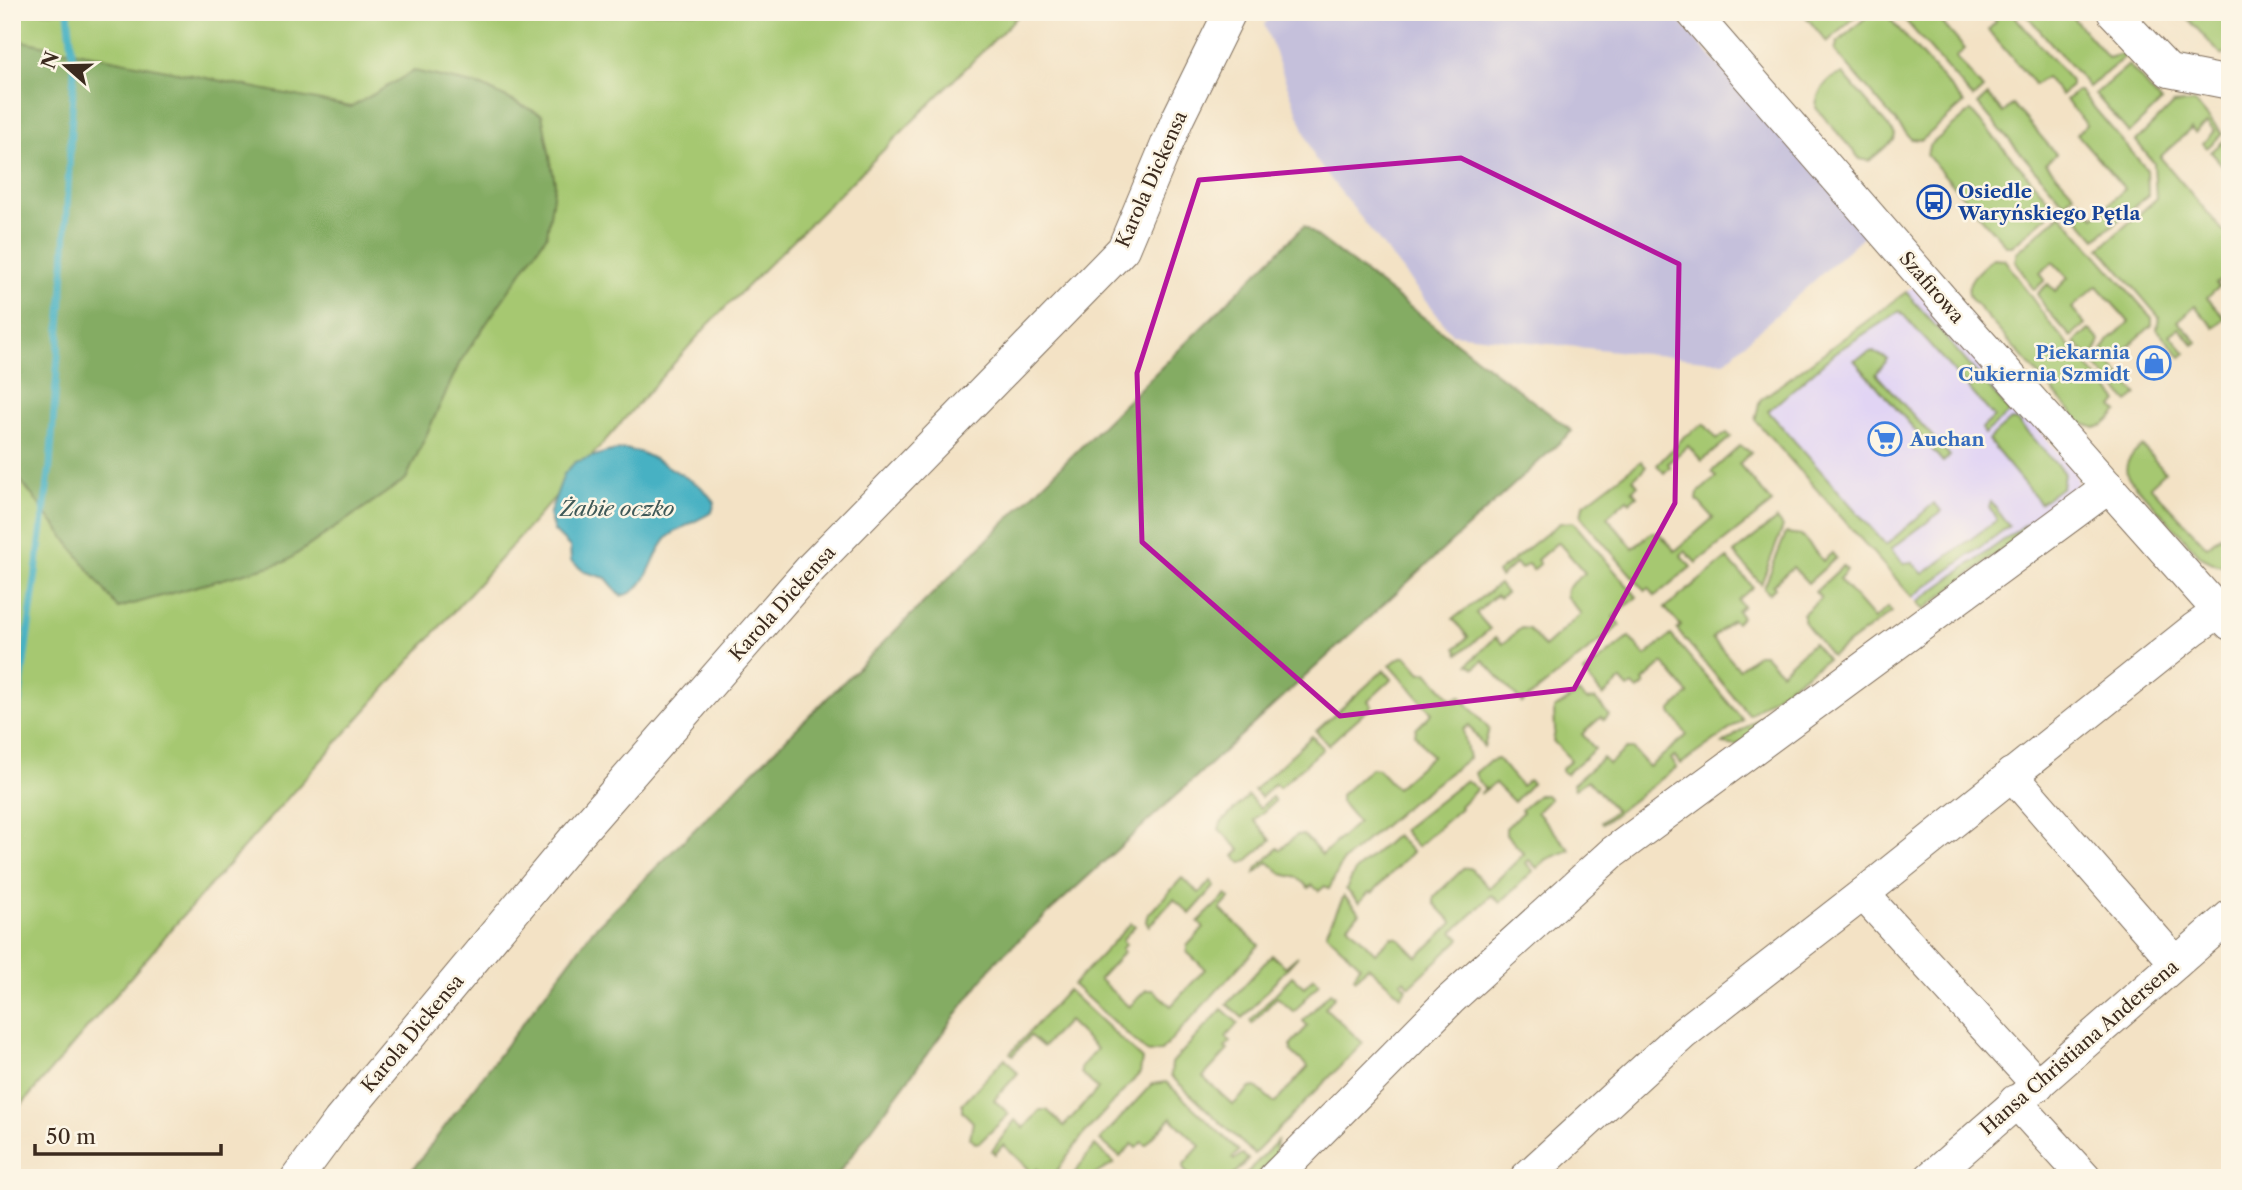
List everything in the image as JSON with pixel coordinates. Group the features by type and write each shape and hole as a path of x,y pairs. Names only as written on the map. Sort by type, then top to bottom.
{"street":[{"name":"Karola Dickensa","path":"298,1178 340,1121 566,849 812,567 1123,249 1178,118 1230,12"},
{"name":"Szafirowa","path":"1692,12 2109,487 2226,613"},
{"path":"2113,12 2169,71 2230,83"},
{"path":"1274,1178 1441,1008 1612,853 2109,487"},
{"path":"1526,1178 1684,1032 1863,894 2011,774 2226,613"},
{"path":"2011,774 2176,963"},
{"path":"1863,894 2026,1093 2085,1178"},
{"name":"Hansa Christiana Andersena","path":"1930,1178 2230,916"}],"highlighted area":[{"path":"1461,158 1679,264 1675,503 1574,689 1340,716 1142,542 1137,373 1199,180"}],"shaded area":[{"path":"1277,12 1671,12 1868,232 1724,362 1452,334 1315,159 1264,24"},
{"path":"1913,287 2074,470 2077,482 2074,496 1924,610 1755,420 1760,400"}],"green space":[{"path":"12,12 1022,12 707,326 182,917 12,1116"},
{"path":"1802,12 1861,12 1827,42"},
{"path":"1872,12 1884,12 1964,103 1922,140 1911,139 1835,51 1837,43"},
{"path":"1898,12 1933,12 1965,49 1956,57 1983,89 1973,98"},
{"path":"1988,12 2011,12 2071,81 2071,86 2061,95 2046,77 2035,85 1988,30 1996,22"},
{"path":"2024,12 2068,12 2108,58 2126,53 2127,55 2089,87"},
{"path":"2182,12 2199,12 2230,18 2230,50 2222,56"},
{"path":"12,39 351,107 414,71 482,86 542,115 555,183 547,235 460,362 406,479 285,562 118,608 12,469"},
{"path":"2129,65 2161,102 2129,133 2095,94"},
{"path":"1843,74 1895,134 1894,140 1869,161 1860,159 1816,108 1818,96 1824,86 1832,78"},
{"path":"2080,91 2147,170 2148,195 2096,239 2069,208 2079,200 2094,217 2125,189 2077,134 2087,125 2066,100"},
{"path":"1988,95 2003,113 2013,104 2056,154 2046,163 2074,194 2064,203 1978,104"},
{"path":"2195,102 2222,134 2207,148 2203,143 2214,131 2207,123 2195,133 2191,129 2160,157 2230,239 2230,285 2223,279 2216,284 2219,287 2207,298 2225,318 2214,328 2195,306 2178,321 2197,342 2194,345 2179,328 2170,335 2186,353 2181,357 2157,329 2159,317 2100,248 2156,199 2154,163 2136,141 2173,104"},
{"path":"1971,111 2056,208 2012,246 2006,246 1927,155 1929,146"},
{"path":"2226,139 2230,144 2230,174 2211,152"},
{"path":"2061,214 2152,318 2152,325 2110,363 2137,395 2128,402 2094,364 2109,340 2129,322 2097,286 2072,308 2085,324 2071,337 2037,294 2048,284 2055,291 2068,278 2053,262 2040,273 2045,280 2034,290 2015,261 2017,252"},
{"path":"1304,226 1572,431 996,961 835,1178 406,1178 593,930"},
{"path":"1993,258 2004,259 2051,325 2118,401 2113,407 2118,412 2104,425 2095,428 2081,423 1971,299 1971,281"},
{"path":"1906,292 2010,412 1984,434 1982,428 1994,417 1900,311 1836,352 1768,411 1886,545 1934,503 1942,511 1891,549 1903,563 1912,562 1923,574 1997,520 1989,507 1991,502 2009,526 1912,597 1755,420 1760,400"},
{"path":"2089,329 2100,341 2091,360 2075,342"},
{"path":"1872,351 1888,359 1876,374 1950,456 1943,462 1854,360"},
{"path":"2011,420 2017,421 2064,473 2062,487 2040,503 1988,440"},
{"path":"1704,424 1717,439 1727,433 1731,437 1702,461 1688,446 1668,463 1670,467 1664,473 1657,465 1684,437"},
{"path":"1740,446 1751,452 1739,464 1772,503 1696,563 1685,551 1681,555 1691,567 1655,596 1649,588 1645,591 1581,517 1583,505 1641,461 1646,467 1633,479 1638,485 1632,490 1637,496 1630,502 1627,499 1607,517 1633,548 1652,532 1659,533 1675,551 1713,518 1697,500 1698,493 1716,477 1711,472"},
{"path":"2142,446 2165,472 2150,486 2207,547 2220,536 2230,547 2230,566 2217,565 2201,557 2128,477 2127,463"},
{"path":"1777,519 1783,527 1761,584 1734,553"},
{"path":"1573,522 1637,597 1613,617 1620,625 1522,703 1483,660 1475,668 1468,664 1496,637 1503,644 1521,628 1529,629 1544,647 1581,614 1566,596 1567,588 1585,573 1558,542 1537,560 1540,564 1533,570 1528,564 1521,569 1516,563 1500,577 1497,573 1560,523"},
{"path":"2025,525 2023,533 1924,610 1917,602"},
{"path":"1786,533 1801,535 1823,561 1832,553 1836,558 1808,583 1793,567 1773,585 1775,588 1769,594 1764,588"},
{"path":"1727,558 1753,587 1738,600 1743,606 1737,611 1742,617 1736,623 1732,620 1712,638 1739,669 1758,654 1764,654 1781,672 1813,643 1827,659 1749,715 1677,630 1681,626 1665,608"},
{"path":"1843,566 1847,570 1839,579 1874,619 1888,607 1892,612 1831,656 1803,620 1803,614 1821,598 1815,592"},
{"path":"1499,584 1506,593 1499,598 1496,595 1476,613 1490,629 1459,654 1456,648 1468,637 1453,619"},
{"path":"1671,635 1743,720 1681,764 1674,756 1671,759 1677,767 1602,824 1615,810 1588,780 1575,789 1573,784 1603,758 1609,764 1626,749 1633,749 1649,767 1687,735 1671,710 1689,694 1663,663 1643,681 1645,684 1638,690 1633,685 1628,688 1621,680 1603,696 1584,673 1629,637 1645,656"},
{"path":"1406,656 1421,673 1427,672 1452,700 1460,696 1489,729 1484,747 1469,725 1463,730 1469,758 1410,803 1343,861 1329,889 1325,886 1319,891 1312,885 1309,888 1298,878 1282,874 1268,862 1255,873 1278,848 1280,850 1297,835 1304,835 1322,855 1358,822 1341,802 1341,795 1371,768 1378,769 1396,788 1432,756 1415,735 1416,729 1432,713 1390,665"},
{"path":"1384,670 1392,679 1368,701 1372,706 1328,745 1316,731"},
{"path":"1579,693 1587,700 1595,699 1609,715 1604,720 1601,717 1582,734 1595,749 1566,774 1562,769 1571,760 1553,741 1554,709"},
{"path":"1778,704 1776,717 1736,746 1723,744"},
{"path":"1312,736 1323,749 1279,788 1275,784 1261,797 1254,790"},
{"path":"1498,759 1521,786 1529,780 1532,783 1514,802 1495,783 1480,794 1485,789 1475,773 1488,762"},
{"path":"1466,780 1477,789 1461,808 1417,847 1403,830"},
{"path":"1538,795 1546,795 1550,799 1537,812 1570,850 1547,859 1537,868 1529,860 1526,863 1533,871 1500,903 1492,895 1453,932 1460,939 1410,986 1404,980 1401,982 1407,988 1401,996 1368,966 1356,979 1354,977 1360,965 1326,933 1344,896 1360,913 1348,925 1375,953 1392,937 1398,938 1417,957 1453,923 1434,903 1434,897 1464,868 1470,868 1489,888 1524,854 1506,834 1506,828"},
{"path":"1248,796 1260,808 1272,797 1275,801 1254,820 1271,840 1241,863 1234,856 1240,850 1219,829 1221,823"},
{"path":"1396,835 1412,852 1359,903 1346,889 1355,871"},
{"path":"1182,878 1199,893 1211,881 1215,886 1190,914 1174,899 1149,926 1146,922 1147,916"},
{"path":"1226,895 1230,898 1220,909 1259,945 1161,1051 1148,1053 1073,985 1131,923 1135,926 1122,940 1126,944 1121,949 1124,952 1099,979 1129,1007 1146,990 1153,990 1171,1006 1205,969 1187,952 1187,946 1204,928 1198,922"},
{"path":"1272,955 1285,967 1298,956 1243,1018 1227,1004"},
{"path":"1292,976 1304,987 1314,977 1319,983 1294,1012 1277,997 1252,1024 1250,1021"},
{"path":"1068,990 1142,1059 1140,1073 1084,1134 1053,1176 1048,1178 1037,1169 1032,1175 1003,1145 995,1154 992,1151 1015,1120 1024,1128 1040,1110 1047,1110 1064,1126 1098,1089 1081,1073 1081,1067 1097,1049 1068,1021 1043,1047 1030,1036 1013,1055 1010,1053"},
{"path":"1330,992 1335,996 1325,1008 1363,1043 1254,1154 1171,1076 1172,1063 1222,1009 1238,1023 1226,1037 1230,1042 1225,1048 1228,1050 1203,1077 1233,1105 1250,1088 1256,1087 1275,1103 1308,1067 1291,1051 1291,1044 1308,1026 1303,1021"},
{"path":"1005,1058 1018,1073 994,1100 1009,1114 980,1142 975,1143 970,1138 973,1122 962,1111 962,1104"},
{"path":"1166,1082 1239,1151 1232,1158 1234,1160 1242,1154 1248,1159 1231,1178 1192,1178 1184,1170 1184,1164 1200,1146 1171,1118 1146,1145 1142,1142 1136,1148 1132,1144 1120,1157 1100,1140 1152,1084"},
{"path":"1277,1141 1275,1156 1255,1178 1242,1178"},
{"path":"1095,1145 1114,1163 1089,1178 1071,1178"}],"water":[{"name":"Żabie oczko","path":"625,449 642,453 662,463 700,486 715,502 712,512 668,537 638,588 621,596 606,578 585,572 571,561 570,547 554,531 549,515 564,474 575,462"}],"waterway":[{"path":"12,754 50,466 74,71 68,12"}],"place":[{"name":"Osiedle Waryńskiego Pętla","path":"1934,202"},
{"name":"Piekarnia Cukiernia Szmidt","path":"2154,363"},
{"name":"Auchan","path":"1885,439"}]}
